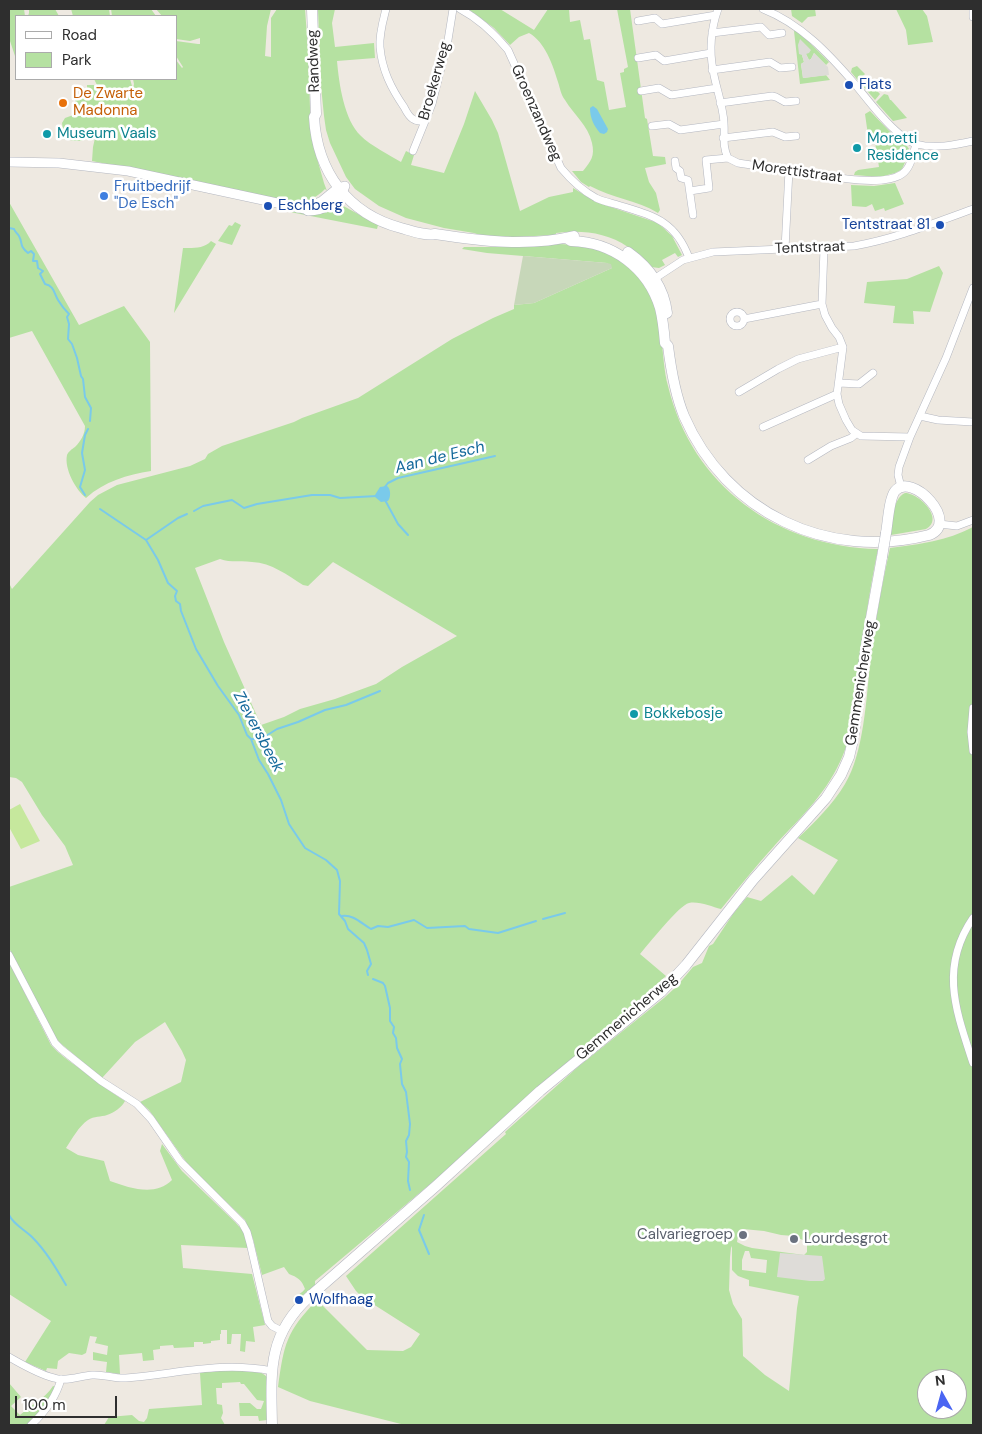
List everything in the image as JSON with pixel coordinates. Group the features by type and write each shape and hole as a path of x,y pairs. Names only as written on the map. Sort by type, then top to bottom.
{"main road":[{"name":"Randweg","path":"312,9 316,114 327,156 342,189 378,213 436,234 496,242 568,238 571,241 596,244 613,251 660,287 667,308 671,369 675,390 684,416 707,457 723,477 742,495 767,513 797,528 815,534 857,542 890,542 919,538 935,532 939,524"},
{"path":"901,487 913,488 927,498 938,512 939,524"},
{"name":"Gemmenicherweg","path":"272,1425 272,1371 276,1347 282,1331 292,1314 540,1091 666,987 686,966 753,880 826,798 841,775 853,740 867,640 893,496 896,489 901,487"}],"street":[{"path":"386,9 380,44 385,74 391,88 413,120 424,120"},
{"name":"Broekerweg","path":"413,151 432,104 448,40 453,9"},
{"name":"Groenzandweg","path":"460,9 478,20 508,50 561,168 575,184 597,199 655,217 668,225 689,258"},
{"path":"763,9 774,13 820,45 886,120 903,136 916,144 942,146 973,141"},
{"path":"973,9 973,17"},
{"path":"638,21 655,18 662,24 717,12 712,33 712,70 724,124 725,152 728,158"},
{"path":"712,33 761,27 769,35 782,33"},
{"path":"638,58 656,55 664,61 711,53"},
{"path":"712,70 770,62 780,68 792,67"},
{"path":"641,91 659,88 671,95 717,88"},
{"path":"720,103 772,96 782,102 796,100"},
{"path":"652,126 669,124 680,130 724,124"},
{"path":"724,138 773,132 785,137 796,136"},
{"name":"Morettistraat","path":"690,191 709,188 706,160 728,158 738,163 863,180 895,178 907,170 916,144"},
{"path":"674,161 676,168 680,171 681,178 688,180 693,215"},
{"path":"9,162 59,163 128,171 305,209 342,189"},
{"path":"785,249 789,170"},
{"name":"Tentstraat","path":"652,280 674,265 689,258 713,252 824,248 868,244 973,209"},
{"path":"824,248 822,304 825,315 843,347 837,394 846,420 852,430 861,436 910,437"},
{"name":"Gemmenicherweg","path":"901,487 898,471 910,437 946,358 973,288"},
{"path":"744,319 822,304"},
{"path":"739,392 798,359 843,347"},
{"path":"838,383 858,384 873,373"},
{"path":"764,427 837,394"},
{"path":"920,416 938,420 973,422"},
{"path":"808,460 856,434"},
{"path":"939,524 957,526 973,520"},
{"path":"973,708 971,732 973,751"},
{"path":"973,918 962,934 959,943 954,984 956,1008 973,1063"},
{"path":"9,955 55,1043 61,1050 101,1081 137,1104 151,1119 180,1160 242,1223 250,1242 268,1321 272,1326 282,1331"},
{"path":"9,1357 48,1376 61,1379 94,1375 126,1378 208,1368 251,1368 272,1371"},
{"path":"31,1425 41,1416 52,1401 61,1379"}],"green space":[{"path":"9,9 24,9 25,15 15,15 15,56 9,38"},
{"path":"29,9 55,9 58,15 28,15"},
{"path":"71,9 109,9 110,15 73,15"},
{"path":"111,9 151,9 155,15 112,15"},
{"path":"156,9 271,9 267,26 265,56 271,57 271,18 277,9 305,9 311,137 327,191 325,189 312,199 295,202 92,161 95,138 90,136 84,140 77,141 64,137 62,123 65,118 76,114 75,96 87,96 87,85 94,85 98,92 110,94 133,89 133,80 178,80 178,63 183,67 178,59 178,41 200,44 200,38 190,41 178,39 178,15 161,15"},
{"path":"318,9 335,9 332,23 335,47 374,43 375,58 337,61 343,101 350,121 361,136 374,146 401,162 406,151 414,155 411,165 444,173 475,91 498,133 520,211 549,197 573,192 573,188 596,202 658,223 672,236 682,255 678,257 675,253 662,260 665,265 659,268 651,267 628,247 602,235 575,232 513,237 483,236 406,218 379,206 355,189 346,177 330,143 326,130 321,86"},
{"path":"468,9 500,9 534,30 548,9 569,9 570,22 580,20 584,40 590,39 597,80 604,82 609,110 626,107 620,73 624,72 624,69 628,67 617,9 630,9 645,118 647,119 653,156 665,157 666,164 645,168 649,182 656,193 660,210 658,213 642,205 589,187 581,182 572,171 583,171 588,164 593,155 592,143 584,125 562,96 548,54 540,42 529,33 519,37 510,45 494,28"},
{"path":"791,9 815,9 816,16 808,17 802,23 792,16"},
{"path":"896,9 922,9 927,16 933,42 908,45 906,30"},
{"path":"795,30 829,62 826,65 814,53 809,60 806,54 802,55 804,62 801,64 803,78 826,75 830,80 800,84"},
{"path":"857,66 865,74 863,76 880,94 875,100 851,72 852,68"},
{"path":"94,80 130,80 132,86 125,90 102,91"},
{"path":"884,94 888,95 890,100 907,118 893,121 876,102"},
{"path":"870,111 909,149 903,167 895,173 880,177 854,175 858,170 879,167 875,142 869,142 865,114"},
{"path":"895,183 904,204 885,211 884,208 875,211 872,204 866,207 852,206 851,185 874,186"},
{"path":"9,202 79,325 124,306 150,342 151,471 109,483 86,498 78,490 67,466 67,455 82,437 85,426 32,331 9,338"},
{"path":"338,203 378,225 377,229 290,212 305,213"},
{"path":"235,222 241,225 232,245 218,241 229,225 232,226"},
{"path":"211,241 216,244 174,313 183,248 201,247"},
{"path":"559,244 588,246 604,251 626,265 639,278 648,291 657,313 668,386 680,422 697,453 718,481 744,504 773,523 806,537 841,546 878,549 866,614 849,737 837,768 822,792 721,909 697,903 684,905 640,954 666,976 448,1169 315,1281 315,1285 295,1302 293,1299 305,1289 301,1281 289,1274 284,1267 262,1275 253,1239 245,1220 189,1166 149,1110 140,1102 181,1082 186,1060 165,1022 135,1042 102,1078 59,1042 9,948 9,887 73,865 65,846 42,815 22,782 16,778 9,777 9,583 12,589 90,502 98,495 117,485 190,466 205,459 208,454 222,446 358,398 452,339 514,309 514,305 534,303 612,268 607,263 487,253 462,249 464,247 522,247","holes":["220,559 248,561 266,565 308,586 333,562 457,636 376,684 300,709 261,725 224,642 195,568"]},
{"path":"523,256 607,263 611,264 612,268 534,303 514,305"},
{"path":"939,266 943,273 930,312 913,311 914,324 893,323 895,306 864,303 867,282 907,279"},
{"path":"905,493 917,497 928,507 933,519 931,525 926,529 891,535 892,518 897,500"},
{"path":"973,527 973,1425 405,1425 310,1401 278,1387 282,1360 288,1339 299,1321 317,1300 367,1350 403,1351 411,1347 420,1334 362,1297 346,1276 506,1134 505,1132 579,1066 664,998 693,967 702,963 709,946 713,944 747,897 761,901 792,875 814,895 838,860 798,838 835,799 845,784 856,757 863,726 876,621 890,548 953,536","holes":["739,1230 794,1236 807,1242 807,1252 804,1255 745,1246 737,1242","732,1246 732,1270 738,1276 749,1280 749,1286 799,1296 789,1391 765,1375 743,1356 742,1319 733,1304 729,1290","745,1251 749,1251 751,1258 767,1260 766,1273 742,1270 742,1260"]},
{"path":"20,804 40,841 21,849 9,827 9,810"},
{"path":"9,962 51,1045 68,1060 125,1101 120,1108 112,1113 88,1120 66,1148 78,1155 104,1161 110,1181 142,1190 150,1190 165,1185 172,1180 160,1151 162,1144 182,1171 243,1231 248,1248 181,1245 183,1268 252,1274 265,1325 253,1327 255,1342 246,1341 245,1352 240,1351 241,1334 232,1334 231,1344 227,1344 227,1330 221,1330 220,1340 211,1341 211,1343 194,1342 194,1347 174,1348 173,1345 160,1346 160,1349 153,1350 154,1360 143,1361 142,1353 119,1355 120,1374 106,1372 107,1362 93,1360 93,1352 107,1355 108,1346 95,1343 97,1337 90,1336 86,1353 82,1355 69,1353 58,1361 57,1369 47,1368 46,1371 25,1362 51,1321 9,1294"},
{"path":"248,1370 256,1371 267,1377 267,1420 259,1421 258,1416 240,1416 239,1403 250,1403 257,1409 261,1409 264,1401 257,1400 244,1384 240,1382 222,1383 222,1388 216,1388 217,1404 222,1405 223,1413 221,1418 225,1425 104,1425 109,1417 132,1415 139,1421 144,1422 149,1409 202,1405 200,1373"},
{"path":"9,1383 21,1397 11,1406 20,1415 50,1391 53,1386 57,1387 44,1410 27,1425 9,1425"}],"shaded area":[{"path":"800,39 811,50 806,54 809,60 814,53 828,67 829,75 803,78 801,64 804,62 802,55 799,54 798,45"},
{"path":"780,1253 822,1256 825,1279 823,1281 810,1281 777,1277"}],"water":[{"path":"593,106 597,109 608,129 604,134 600,133 593,122 590,108"},
{"path":"387,486 390,491 389,499 388,501 381,502 375,495 380,487"}],"waterway":[{"name":"Zieversbeek","path":"9,228 14,229 19,236 25,251 28,253 31,251 34,254 33,261 37,261 38,268 43,271 40,274 45,284 52,288 59,302 69,314 67,317 69,324 68,339 77,358 83,379 85,397 91,408 90,421"},
{"name":"Zieversbeek","path":"85,495 80,487 85,470 82,453 88,429"},
{"name":"Aan de Esch","path":"384,488 388,483 398,478 495,456"},
{"name":"Aan de Esch","path":"194,511 203,506 232,500 244,508 312,495 330,495 340,498 377,496"},
{"path":"385,500 398,524 408,535"},
{"name":"Zieversbeek","path":"100,509 146,540 158,560 168,583 177,591 176,601 180,604 196,649 218,686 239,715 259,760 281,800 289,824 305,848 326,860 337,870 340,881 339,914 345,921 348,929 364,943 371,964 367,971 368,975"},
{"name":"Aan de Esch","path":"146,540 187,514"},
{"path":"251,739 261,739 277,729 380,691"},
{"path":"543,919 565,913"},
{"path":"342,916 354,918 371,929 378,926 388,927 414,920 427,928 465,926 469,929 498,933 536,921"},
{"name":"Zieversbeek","path":"373,979 383,983 385,986 390,1008 390,1021 394,1027 393,1033 402,1059 400,1064 402,1084 406,1092 410,1124 409,1135 406,1141 410,1190"},
{"path":"9,1215 42,1248 66,1285"},
{"name":"Zieversbeek","path":"424,1215 419,1230 429,1254"}],"place":[{"name":"Flats","path":"849,85"},
{"name":"De Zwarte Madonna","path":"63,103"},
{"name":"Museum Vaals","path":"47,134"},
{"name":"Moretti Residence","path":"857,148"},
{"name":"Fruitbedrijf \"De Esch\"","path":"104,196"},
{"name":"Eschberg","path":"268,206"},
{"name":"Tentstraat 81","path":"940,225"},
{"name":"Bokkebosje","path":"634,714"},
{"name":"Calvariegroep","path":"743,1235"},
{"name":"Lourdesgrot","path":"794,1239"},
{"name":"Wolfhaag","path":"299,1300"}]}
